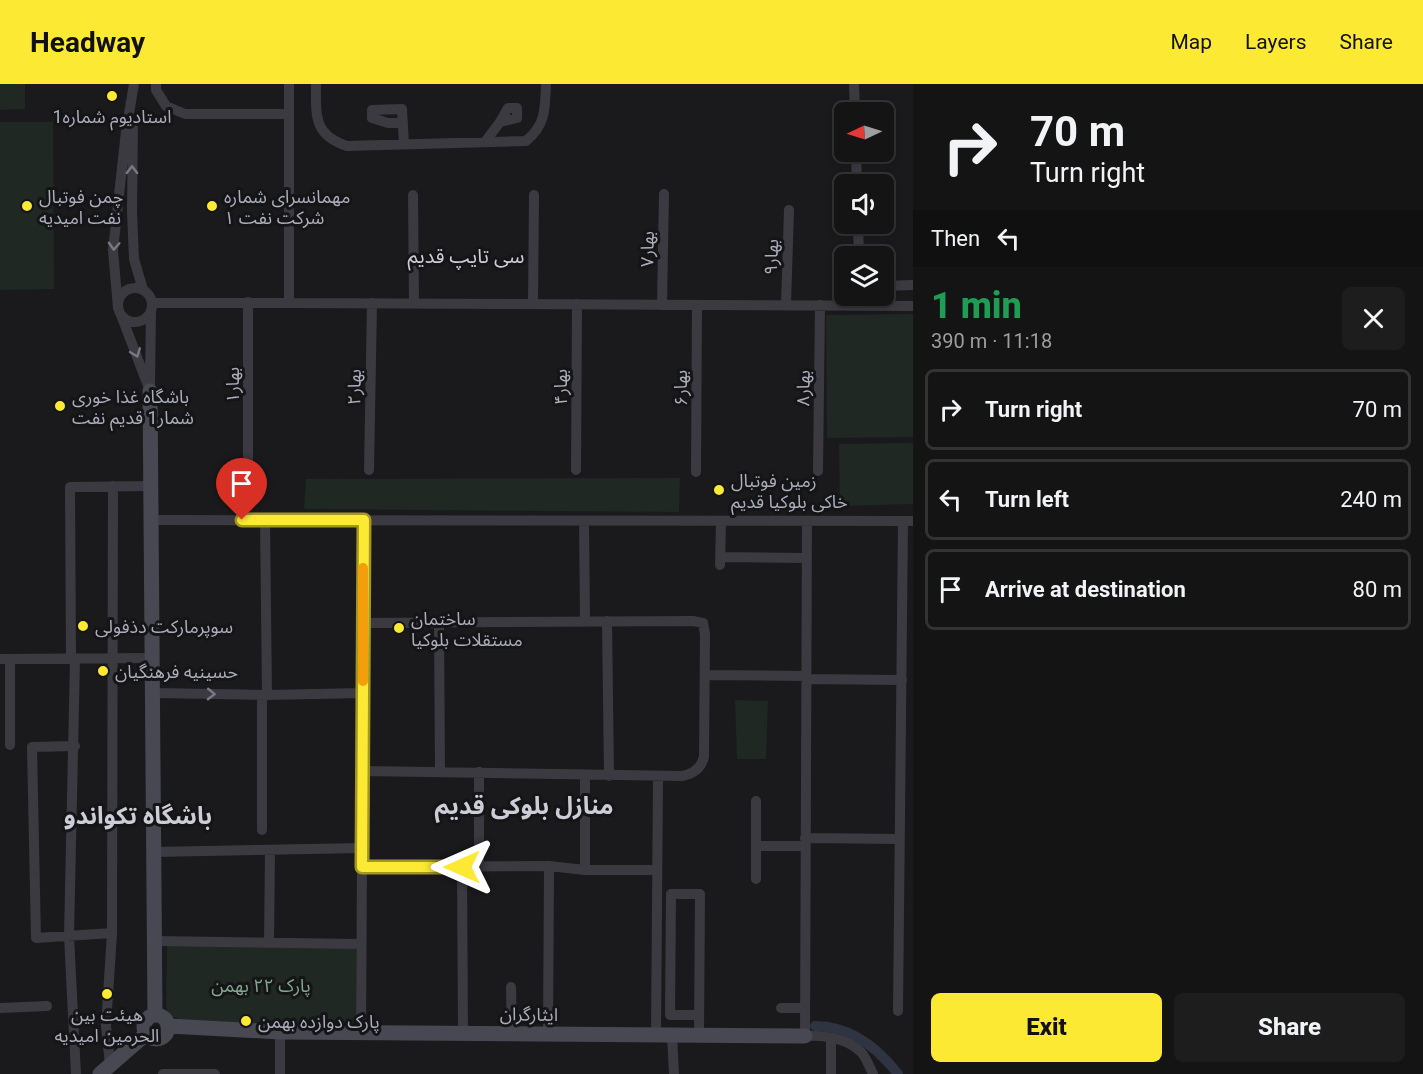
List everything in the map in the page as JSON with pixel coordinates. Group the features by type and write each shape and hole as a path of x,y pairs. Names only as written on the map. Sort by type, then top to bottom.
{"street":[{"path":"134,84 132,212 134,259 143,291"},
{"path":"134,84 126,131 113,250 119,312 150,391"},
{"path":"156,84 156,90 166,106 185,114 289,114"},
{"path":"289,84 289,303"},
{"path":"316,84 318,125 327,136 347,146 526,141 538,129 545,115 546,84"},
{"path":"854,84 855,102"},
{"path":"485,142 500,122"},
{"path":"403,123 404,144"},
{"name":"بهار۷","path":"662,305 664,194"},
{"path":"413,195 414,303"},
{"path":"533,304 534,195"},
{"name":"بهار۹","path":"786,305 789,210"},
{"path":"894,286 912,285"},
{"path":"151,306 147,317 134,322 126,320 119,312 118,301 122,294 136,288 149,296 151,306 155,1014"},
{"path":"151,306 248,302 913,306"},
{"name":"بهار۱","path":"248,302 248,467"},
{"name":"بهار۲","path":"369,470 372,303"},
{"name":"بهار۴","path":"576,470 577,304"},
{"name":"بهار۶","path":"696,472 697,305"},
{"name":"بهار۸","path":"818,471 820,305"},
{"path":"105,1070 105,1026 112,933 113,486"},
{"path":"76,1074 69,936 75,746 70,487 151,486"},
{"path":"151,520 908,521 902,681 907,699 900,840 898,1011"},
{"path":"262,830 265,520"},
{"path":"361,1032 364,520"},
{"path":"584,520 585,620"},
{"path":"721,521 721,561 806,558"},
{"path":"805,1036 807,521"},
{"path":"439,621 440,772"},
{"path":"607,621 609,776"},
{"path":"362,771 658,777 690,774 698,770 704,757 705,675 703,623 693,621 363,622"},
{"path":"10,745 5,659 153,658"},
{"path":"705,675 902,681"},
{"path":"153,693 264,695 363,693"},
{"path":"75,746 32,747 36,938 112,933"},
{"path":"478,772 479,867"},
{"path":"585,776 585,870"},
{"path":"656,1035 658,777"},
{"path":"756,801 756,879"},
{"path":"756,846 805,842 900,840"},
{"path":"154,852 362,848"},
{"path":"269,943 270,850"},
{"path":"362,867 549,866 585,870 657,870"},
{"path":"548,1034 549,866"},
{"path":"462,867 464,1033"},
{"path":"699,1015 670,1015 671,894 700,894 699,1035"},
{"path":"155,941 362,944"},
{"path":"511,987 512,1034"},
{"path":"0,1008 47,1006"},
{"path":"781,1008 805,1008"},
{"path":"155,1014 163,1016 169,1026 166,1034 158,1039 146,1034 144,1027 146,1020 155,1014"},
{"name":"ایثارگران","path":"169,1026 280,1032 823,1035 861,1052 873,1074"},
{"path":"280,1032 280,1074"},
{"path":"105,1070 146,1034"},
{"path":"672,1035 674,1074"},
{"path":"831,1038 831,1074"},
{"path":"163,1074 212,1074"}],"green space":[{"path":"0,84 25,84 25,109 0,110"},
{"name":"چمن فوتبال نفت امیدیه","path":"0,122 53,122 54,289 0,290"},
{"path":"913,314 913,437 827,438 826,315"},
{"path":"913,443 913,504 840,506 839,444"},
{"path":"680,478 679,512 304,509 306,479"},
{"path":"735,700 768,701 766,759 737,759"},
{"name":"پارک ۲۲ بهمن","path":"167,946 356,946 356,1019 353,1023 219,1025 188,1022 168,1015 166,1005"}],"waterway":[{"path":"815,1026 840,1030 862,1040 881,1055 898,1074"}],"slow traffic":[{"path":"363,568 363,681"}],"place":[{"name":"استادیوم شماره1","path":"112,96"},
{"name":"چمن فوتبال نفت امیدیه","path":"27,206"},
{"name":"مهمانسرای شماره ۱ شرکت نفت","path":"212,206"},
{"name":"باشگاه غذا خوری شمار1 قدیم نفت","path":"60,406"},
{"name":"زمین فوتبال خاکی بلوکیا قدیم","path":"719,490"},
{"name":"سوپرمارکت دذفولی","path":"83,626"},
{"name":"ساختمان مستقلات بلوکیا","path":"399,628"},
{"name":"حسینیه فرهنگیان","path":"103,671"},
{"name":"هیئت بین الحرمین امیدیه","path":"107,994"},
{"name":"پارک دوازده بهمن","path":"246,1021"}],"district":[{"name":"سی تایپ قدیم","path":"466,256"},
{"name":"منازل بلوکی قدیم","path":"524,806"},
{"name":"باشگاه تکواندو","path":"138,816"}],"route":[{"path":"242,520 364,520 362,867 462,867"}]}
